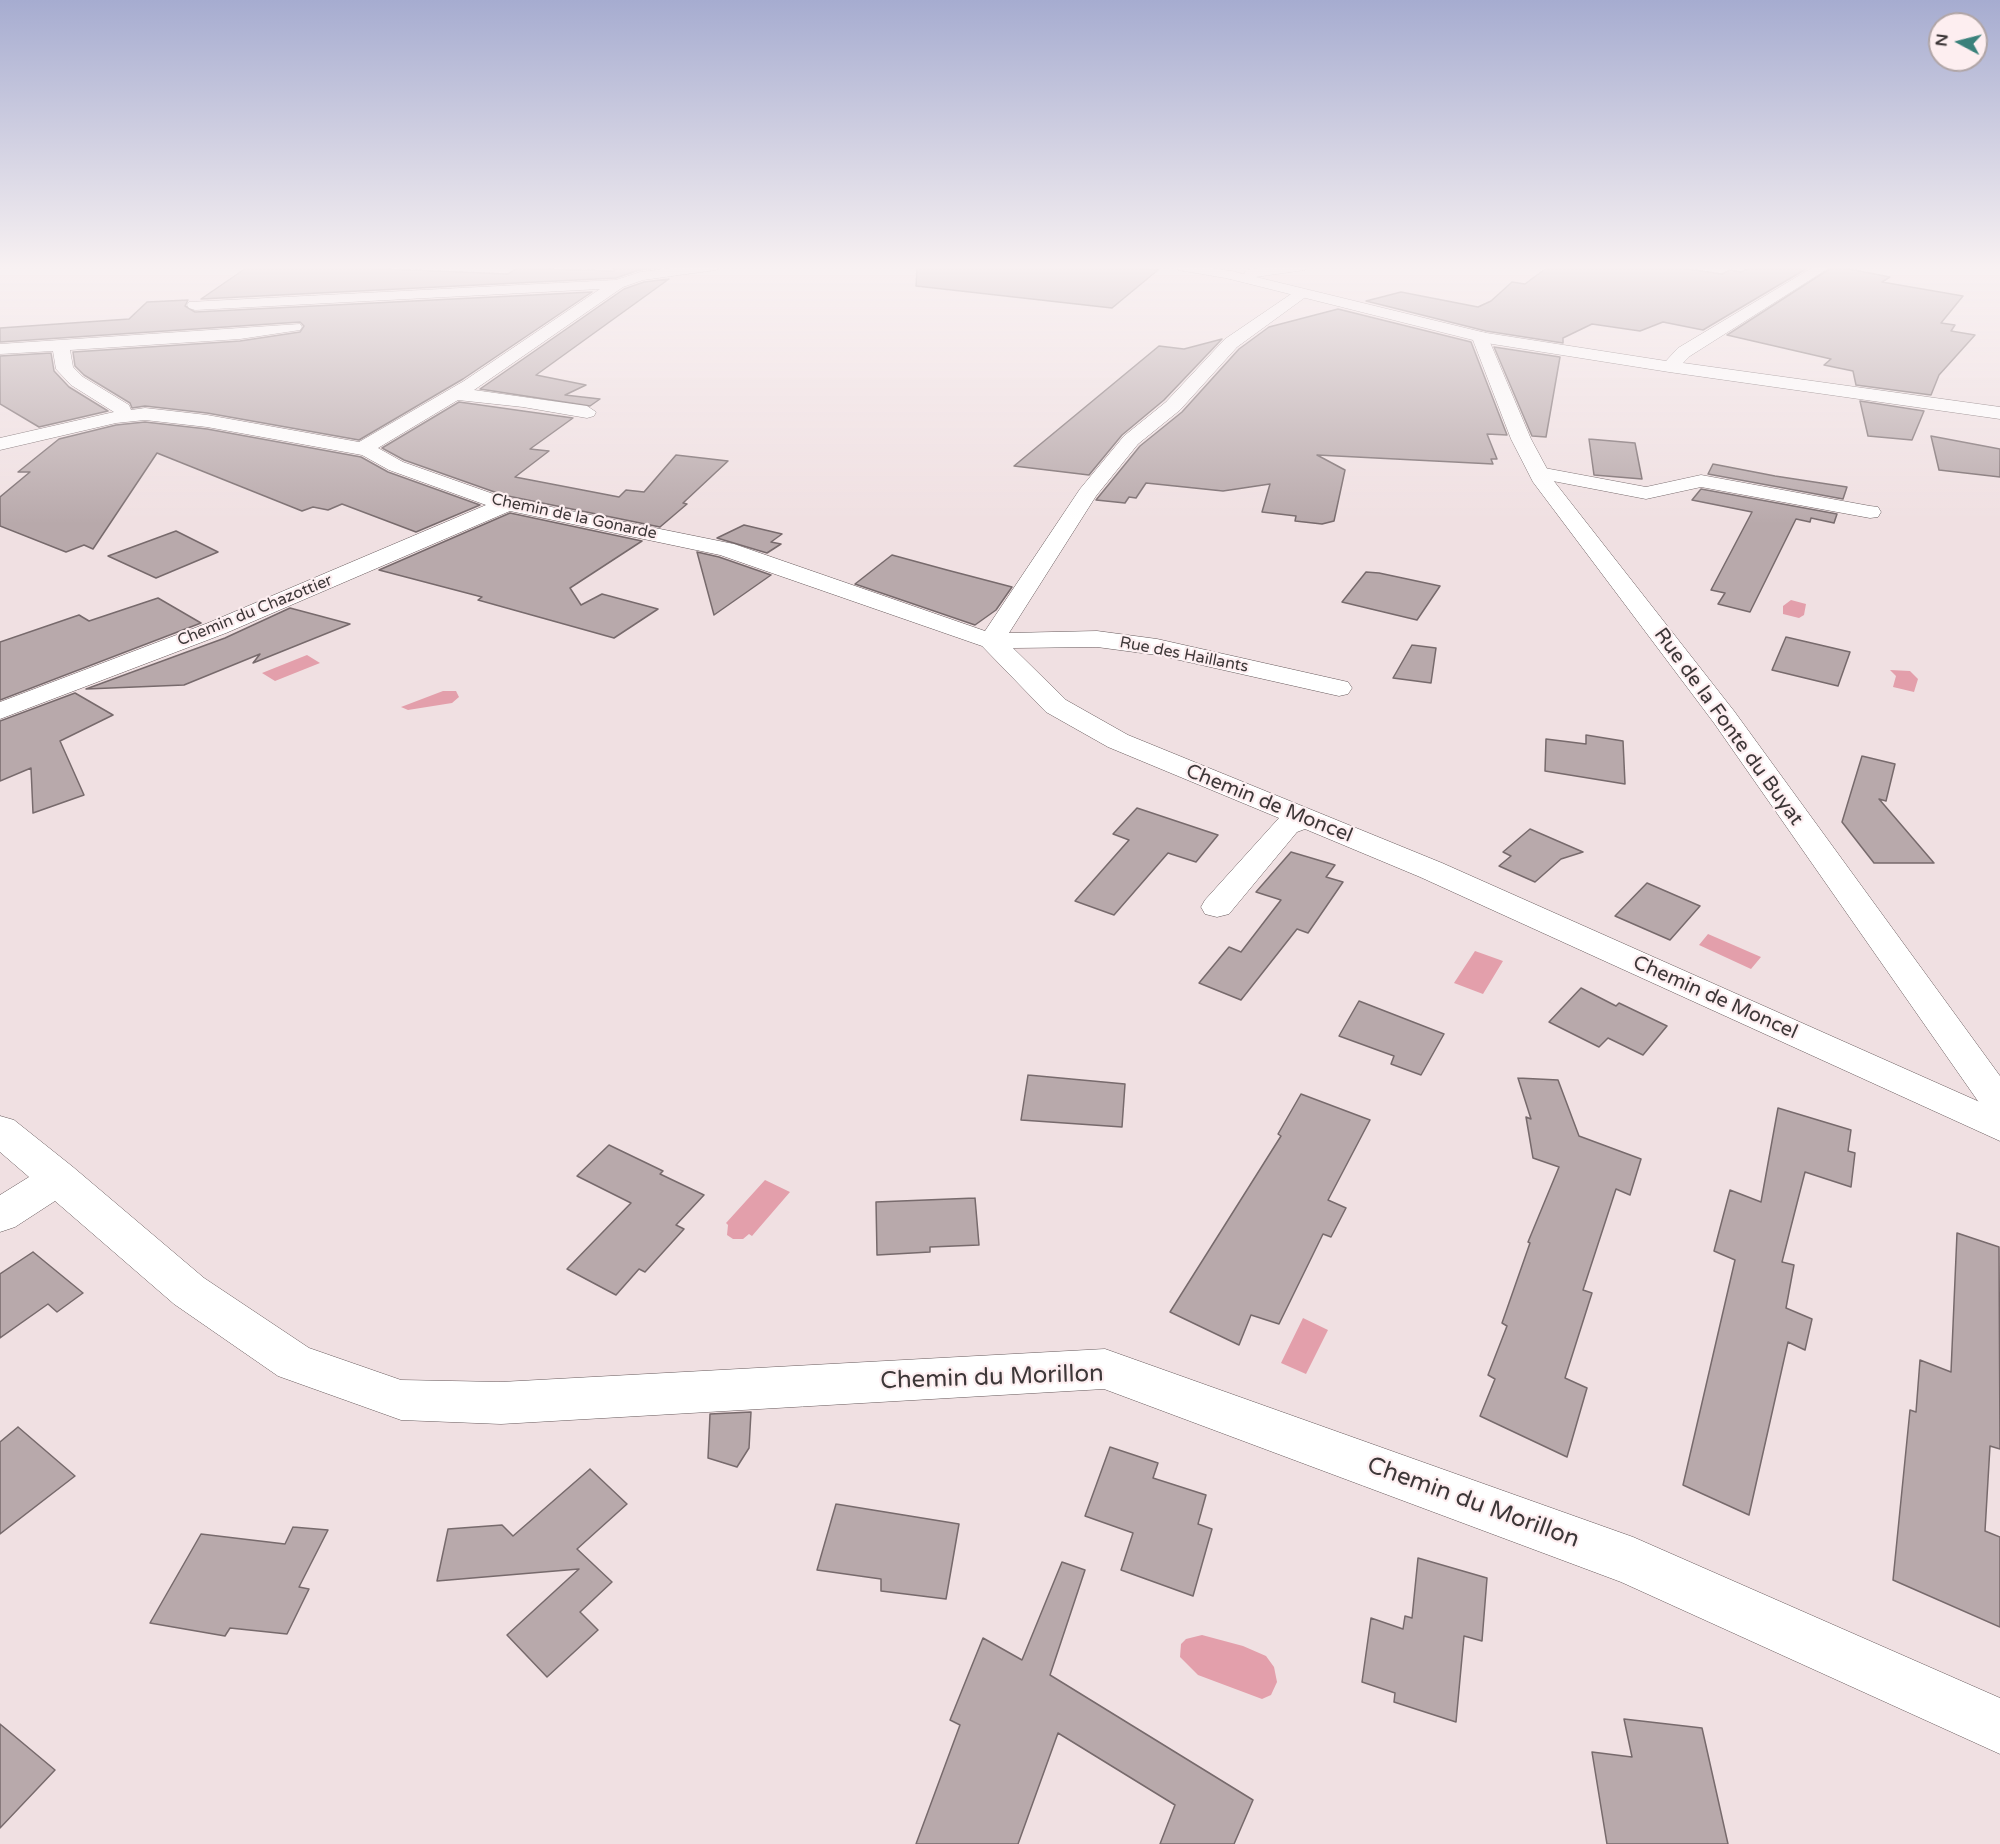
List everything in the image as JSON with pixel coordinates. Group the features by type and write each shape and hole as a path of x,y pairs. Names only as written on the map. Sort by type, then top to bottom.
{"street":[{"path":"61,352 65,369 119,413"},
{"path":"362,449 453,394 516,352"},
{"path":"991,641 1087,493 1131,440 1173,406 1223,352"},
{"name":"Rue de la Fonte du Buyat","path":"1486,352 1521,439 1539,473 1724,717 2000,1104"},
{"path":"1575,352 2000,413"},
{"path":"1669,367 1684,352"},
{"path":"453,394 523,401 587,412"},
{"name":"Chemin de la Gonarde","path":"0,444 119,413 207,421 362,449 396,466 508,504 726,549 991,641"},
{"path":"1539,473 1646,493 1701,481 1870,512"},
{"name":"Chemin du Chazottier","path":"0,711 217,628 508,504"},
{"name":"Rue des Haillants","path":"991,641 1097,639 1156,647 1339,688"},
{"name":"Chemin de Moncel","path":"991,641 1056,706 1118,741 1431,870 2000,1127"},
{"path":"1216,907 1286,826 1304,818"},
{"name":"Chemin du Morillon","path":"0,1131 59,1178 189,1291 294,1362 401,1400 501,1403 1105,1369 1633,1562 2000,1726"},
{"path":"0,1216 59,1178"}],"shaded area":[{"path":"1791,600 1806,604 1804,615 1799,618 1783,614 1783,606"},
{"path":"307,655 320,663 275,681 262,673"},
{"path":"1890,670 1910,671 1918,679 1914,692 1893,687 1896,676"},
{"path":"443,691 456,691 459,697 452,703 408,710 401,707"},
{"path":"1708,934 1761,957 1751,969 1699,945"},
{"path":"1475,951 1503,961 1483,994 1454,983"},
{"path":"765,1180 790,1192 752,1236 749,1234 743,1239 733,1239 727,1235 728,1225 726,1223"},
{"path":"1303,1318 1328,1330 1306,1374 1281,1363"},
{"path":"1202,1635 1243,1646 1266,1656 1274,1667 1277,1682 1271,1695 1262,1699 1198,1675 1180,1657 1181,1644 1186,1639"}],"building":[{"path":"73,352 503,352 463,379 359,440 207,413 145,406 132,408 130,403 84,375 75,366"},
{"path":"533,352 568,352 536,375 586,385 565,395 600,399 590,406 480,389"},
{"path":"1152,352 1210,352 1164,400 1122,435 1089,475 1014,466"},
{"path":"1236,352 1475,352 1507,435 1487,434 1497,459 1491,459 1493,464 1317,455 1345,470 1334,521 1322,524 1295,521 1296,516 1262,512 1270,484 1223,491 1146,483 1136,498 1129,497 1125,503 1096,500 1140,446 1182,412"},
{"path":"1496,352 1527,352 1560,357 1546,437 1532,436"},
{"path":"1801,352 1960,352 1939,375 1931,395 1856,385 1853,371 1824,365 1831,359"},
{"path":"51,353 54,371 69,387 108,411 39,427 0,404 0,356"},
{"path":"1860,401 1924,411 1912,440 1868,436"},
{"path":"459,402 573,418 530,449 549,451 515,477 619,497 626,490 644,492 676,455 728,461 683,503 687,504 660,527 503,495 404,460 382,448"},
{"path":"145,422 207,429 361,457 388,472 480,505 416,532 342,504 328,510 313,507 302,511 157,453 93,549 84,545 66,552 0,526 0,497 30,472 18,472 59,439 116,425"},
{"path":"1931,436 2000,449 2000,477 1939,470"},
{"path":"1589,439 1635,443 1642,479 1594,475"},
{"path":"1713,464 1847,487 1843,499 1708,474"},
{"path":"1701,489 1837,514 1834,523 1811,518 1810,522 1796,519 1750,612 1718,604 1725,593 1711,590 1752,512 1692,500"},
{"path":"510,513 642,541 570,588 581,605 602,594 658,609 614,638 478,600 482,597 379,570"},
{"path":"744,525 782,534 771,542 781,544 767,553 717,538"},
{"path":"176,531 218,552 156,578 108,556"},
{"path":"697,552 719,557 771,575 714,615"},
{"path":"892,555 1012,587 996,610 975,625 855,584"},
{"path":"1366,572 1440,586 1417,620 1342,602"},
{"path":"158,598 201,623 0,700 0,642 79,615 89,621"},
{"path":"290,608 350,624 253,663 260,654 184,685 86,689 225,638"},
{"path":"1786,637 1850,652 1838,686 1772,670"},
{"path":"1412,645 1436,648 1431,683 1393,678"},
{"path":"75,693 113,715 60,741 84,795 33,813 31,768 0,781 0,721"},
{"path":"1586,735 1623,741 1625,784 1545,771 1546,739 1586,744"},
{"path":"1862,756 1895,764 1886,801 1879,799 1934,863 1874,863 1842,822"},
{"path":"1137,808 1218,835 1196,862 1168,853 1114,915 1075,901 1129,840 1113,834"},
{"path":"1530,829 1583,852 1561,859 1535,882 1499,866 1511,856 1503,852"},
{"path":"1291,852 1335,865 1326,877 1343,882 1308,933 1297,929 1241,1000 1199,983 1229,947 1241,952 1281,900 1256,892"},
{"path":"1647,883 1700,906 1670,940 1615,916"},
{"path":"1581,988 1616,1006 1619,1003 1667,1026 1643,1055 1608,1038 1599,1047 1549,1022"},
{"path":"1359,1001 1444,1034 1421,1075 1391,1064 1394,1056 1339,1036"},
{"path":"1028,1075 1125,1084 1122,1127 1021,1120"},
{"path":"1518,1078 1558,1080 1579,1136 1641,1159 1630,1195 1616,1189 1583,1290 1592,1293 1565,1378 1587,1388 1567,1457 1480,1416 1495,1379 1488,1375 1507,1326 1502,1323 1530,1243 1528,1242 1559,1167 1533,1158 1526,1117 1531,1119"},
{"path":"1301,1094 1370,1120 1328,1200 1346,1208 1331,1237 1323,1234 1279,1324 1251,1315 1239,1345 1170,1312 1281,1136 1278,1134"},
{"path":"1778,1108 1851,1130 1848,1151 1855,1153 1851,1187 1805,1172 1782,1262 1794,1265 1786,1308 1812,1319 1805,1350 1788,1342 1749,1515 1683,1485 1735,1260 1714,1251 1730,1190 1761,1202"},
{"path":"609,1145 663,1171 660,1174 704,1195 676,1225 684,1229 645,1272 639,1269 616,1295 567,1269 631,1203 577,1176"},
{"path":"975,1198 979,1245 930,1247 930,1252 877,1255 876,1202"},
{"path":"1957,1233 1999,1247 2000,1449 1990,1446 1985,1531 2000,1537 2000,1627 1893,1580 1910,1410 1916,1412 1920,1360 1951,1372"},
{"path":"33,1252 83,1293 57,1312 48,1304 0,1338 0,1274"},
{"path":"751,1412 749,1448 737,1467 708,1458 710,1414"},
{"path":"18,1427 75,1476 0,1534 0,1442"},
{"path":"1110,1447 1158,1463 1153,1478 1206,1495 1198,1524 1212,1529 1193,1596 1121,1570 1133,1533 1085,1516"},
{"path":"590,1469 627,1504 577,1549 612,1582 580,1612 598,1630 547,1677 507,1635 579,1569 437,1581 448,1529 502,1525 513,1536"},
{"path":"836,1504 959,1524 946,1599 881,1591 881,1579 817,1570"},
{"path":"293,1527 328,1530 299,1587 309,1589 287,1634 230,1628 225,1636 150,1623 201,1534 285,1544"},
{"path":"1418,1558 1487,1578 1482,1641 1464,1636 1456,1722 1394,1702 1395,1693 1362,1682 1371,1618 1403,1629 1405,1616 1412,1618"},
{"path":"1062,1562 1085,1570 1050,1675 1253,1800 1234,1844 1160,1844 1175,1805 1058,1733 1018,1844 916,1844 960,1725 950,1720 983,1638 1022,1660"},
{"path":"1624,1719 1702,1728 1728,1844 1607,1844 1592,1752 1632,1757"},
{"path":"0,1724 55,1770 0,1828"}]}
